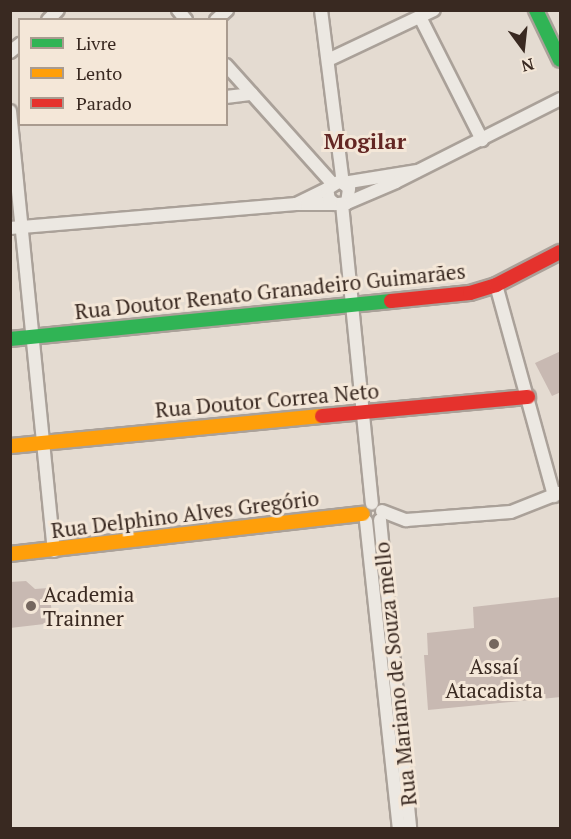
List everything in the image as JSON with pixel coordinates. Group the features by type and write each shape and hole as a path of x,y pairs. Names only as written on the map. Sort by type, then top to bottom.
{"street":[{"path":"321,10 328,60 334,185 329,200 341,203"},
{"path":"328,60 434,10"},
{"path":"536,10 561,60"},
{"path":"420,18 482,140"},
{"path":"228,67 334,185 350,192 341,203 365,413"},
{"path":"228,97 252,94"},
{"path":"16,227 296,204 341,203 482,140 561,99"},
{"path":"14,117 16,227 33,337 54,550"},
{"path":"296,204 334,185 416,171"},
{"name":"Rua Doutor Renato Granadeiro Guimarães","path":"10,339 353,307 496,285 561,252"},
{"path":"496,285 557,494"},
{"name":"Rua Doutor Correa Neto","path":"10,446 528,397"},
{"name":"Rua Mariano de Souza mello","path":"365,413 399,828"},
{"name":"Rua Delphino Alves Gregório","path":"10,554 373,514 406,520 511,512 557,494"},
{"name":"Rua Mariano de Souza mello","path":"373,514 410,828"}],"building":[{"path":"561,351 561,392 552,396 535,363"},
{"name":"Academia Trainner","path":"26,581 35,589 49,588 53,623 10,628 10,582"},
{"name":"Assaí Atacadista","path":"561,597 561,697 428,710 424,655 428,655 427,633 474,628 473,607"}],"traffic: fast":[{"path":"536,10 560,60"},
{"path":"10,339 391,301"}],"traffic: slow":[{"path":"10,446 322,416"},
{"path":"10,554 363,514"}],"traffic: jam":[{"path":"391,301 470,293 496,285 560,252"},
{"path":"322,416 528,397"}],"place":[{"name":"Academia Trainner","path":"31,606"},
{"name":"Assaí Atacadista","path":"494,644"}],"district":[{"name":"Mogilar","path":"365,141"}]}
